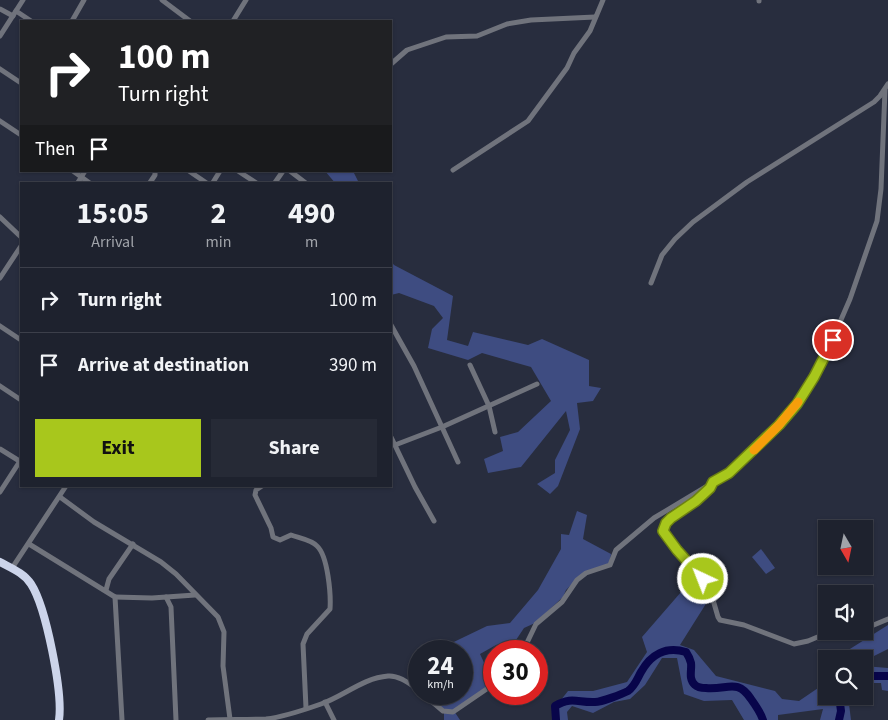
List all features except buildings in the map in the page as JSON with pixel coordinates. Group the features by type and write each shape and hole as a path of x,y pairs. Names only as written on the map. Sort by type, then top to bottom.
{"highway":[{"path":"0,562 24,576 32,585 43,614 58,680 60,720"}],"street":[{"path":"0,36 23,0"},
{"path":"73,20 84,0"},
{"path":"162,0 189,20"},
{"path":"234,20 245,2 237,0"},
{"path":"452,170 528,121 567,68 574,53 590,31 603,0"},
{"path":"0,9 29,20"},
{"path":"392,63 407,50 446,38 477,36 507,24 530,20 595,18"},
{"path":"0,70 20,82"},
{"path":"651,283 662,255 693,222 715,204 877,100 888,84"},
{"path":"528,640 536,624 562,602 577,580 586,573 610,565 616,550 654,518 729,473 779,425 797,404 827,352 853,290 878,215 885,90"},
{"path":"0,121 20,134"},
{"path":"74,172 88,182"},
{"path":"79,182 85,172"},
{"path":"191,172 207,182"},
{"path":"212,182 219,172"},
{"path":"240,172 255,182"},
{"path":"291,172 304,182"},
{"path":"0,217 20,236"},
{"path":"0,278 20,248"},
{"path":"0,326 20,339"},
{"path":"392,328 414,366 458,462"},
{"path":"470,365 489,406 495,432"},
{"path":"395,445 442,427 537,384"},
{"path":"0,386 20,399"},
{"path":"392,439 434,521"},
{"path":"0,449 20,461 0,492"},
{"path":"713,482 710,488 696,501 671,518 666,523 663,531 677,550 710,586 720,620 744,625 794,644 818,637"},
{"path":"12,568 64,487"},
{"path":"260,487 256,490 255,495 271,528 273,537 280,540 291,535 318,546 328,579 330,609 310,631 303,644 306,708"},
{"path":"60,496 94,522 161,562 218,617 224,639 224,679 230,719"},
{"path":"654,518 671,518"},
{"path":"29,544 115,597 195,595"},
{"path":"106,590 109,579 133,544"},
{"path":"98,585 109,579"},
{"path":"115,597 122,720"},
{"path":"166,597 170,607 176,720"},
{"path":"873,625 888,619"},
{"path":"208,720 266,719 325,702 362,683 387,676 394,676 408,683"},
{"path":"325,702 334,720"},
{"path":"436,705 446,713 453,712 463,705"}],"shaded area":[{"path":"326,172 354,172 360,182 334,182"},
{"path":"392,262 453,296 447,340 468,346 473,332 528,345 542,339 589,360 589,386 601,388 593,401 577,403 580,429 558,486 550,494 537,484 555,473 555,460 570,430 566,411 521,467 488,473 484,459 503,451 500,437 518,432 551,401 531,367 482,353 468,360 428,348 432,329 443,318 434,306 399,293 392,295"},
{"path":"577,511 587,515 583,539 611,554 610,562 608,565 577,579 566,590 563,597 535,623 524,628 516,640 483,640 483,652 480,654 483,660 483,689 473,697 473,640 458,640 487,626 510,623 538,590 561,549 561,534 569,535"},
{"path":"761,549 775,568 766,574 752,557"},
{"path":"709,583 714,591 680,645 694,650 716,676 775,691 782,699 799,701 818,688 818,705 849,705 851,720 820,720 823,709 778,715 778,720 744,720 732,700 704,701 684,694 677,658 662,658 645,685 630,699 614,702 593,713 572,706 567,712 568,720 553,720 553,710 568,691 593,691 627,682 647,652 642,637 688,584"},
{"path":"888,625 888,649 873,656 873,650 848,650 864,640 873,640 873,634"},
{"path":"873,667 888,668 888,691 882,690 881,683 873,683"},
{"path":"438,705 462,705 454,711 460,720 444,720 444,710"}],"waterway":[{"path":"556,720 555,706 566,701 598,702 628,691 634,685 649,660 660,653 672,650 686,652 691,663 692,680 696,686 702,688 732,686 741,689 755,704 763,720"},
{"path":"873,676 888,676"},
{"path":"839,720 840,705"}],"slow traffic":[{"path":"754,450 779,425 798,402"}],"route":[{"path":"703,579 666,536 663,531 666,523 696,501 710,488 713,482 729,473 779,425 797,404 814,377 833,340"}]}
